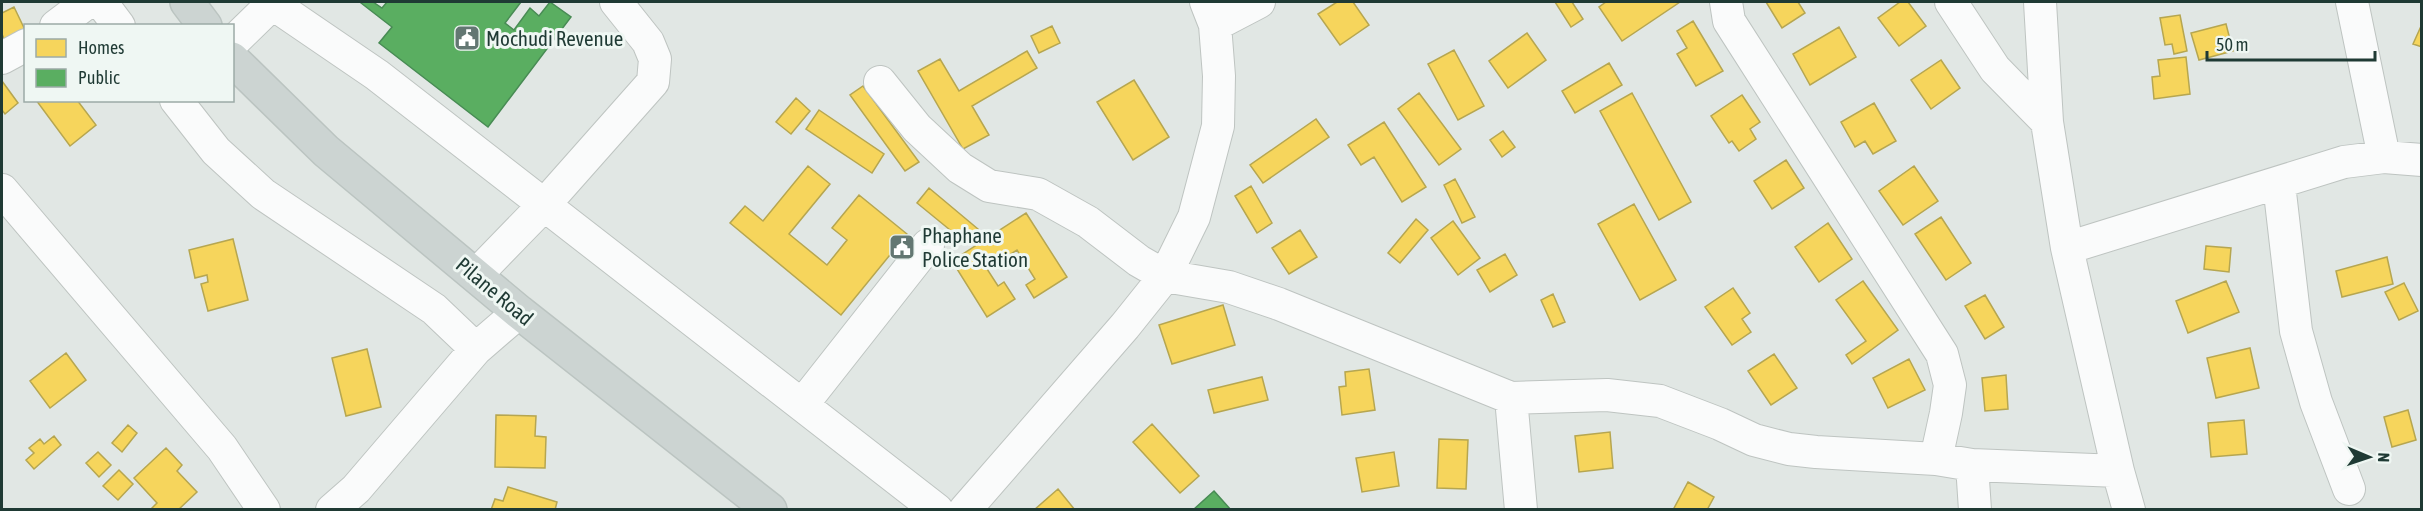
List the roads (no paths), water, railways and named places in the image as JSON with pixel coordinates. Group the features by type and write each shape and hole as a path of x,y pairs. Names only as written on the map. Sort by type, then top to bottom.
{"main road":[{"path":"186,2 203,24"},
{"name":"Pilane Road","path":"234,61 326,151 519,312 770,510"}],"street":[{"path":"59,24 88,2"},
{"path":"101,2 118,24"},
{"path":"965,510 1125,326 1165,276 1194,217 1218,126 1219,76 1210,13 1259,2"},
{"path":"1726,2 1729,21 1942,354 1950,386 1947,413 1936,459"},
{"path":"1951,2 1995,69 2048,122"},
{"path":"2040,2 2048,122 2067,248 2129,510"},
{"path":"2352,2 2384,157"},
{"path":"234,41 271,3 377,75 938,510"},
{"path":"476,275 544,205 653,82 655,59 628,8"},
{"path":"2,58 24,46"},
{"path":"880,82 917,128 960,168 989,186 1038,194 1088,222 1139,261 1165,276 1229,287 1280,303 1511,398 1607,395 1660,401 1754,440 1789,449 1936,459 1972,465 2118,471"},
{"path":"178,102 216,151 263,194 434,309 476,349"},
{"path":"2067,248 2344,162 2384,157 2421,160"},
{"path":"2279,184 2296,332 2316,402 2349,489"},
{"path":"2,190 222,448 264,510"},
{"path":"802,405 928,245"},
{"path":"332,510 356,489 476,349 519,312"},
{"path":"1511,398 1521,510"},
{"path":"1972,465 1975,510"}],"place":[{"name":"Mochudi Revenue","path":"467,38"},
{"name":"Phaphane Police Station","path":"902,247"}]}
